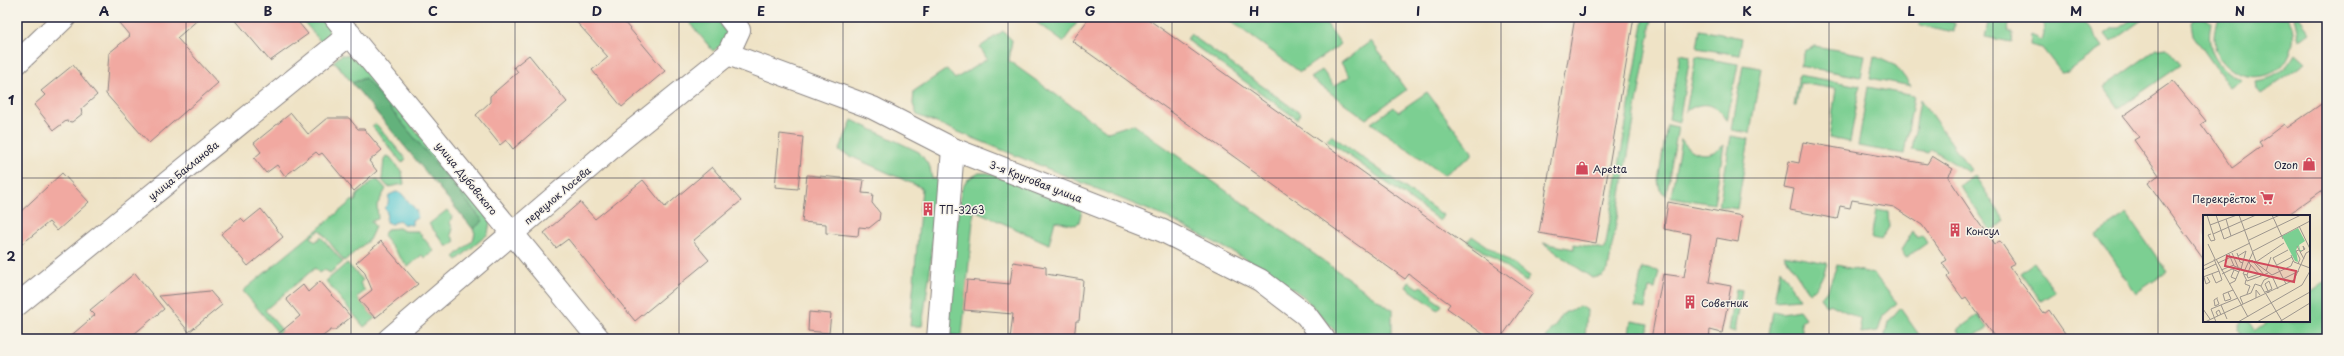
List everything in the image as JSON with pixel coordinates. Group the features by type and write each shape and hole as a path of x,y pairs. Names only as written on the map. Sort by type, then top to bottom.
{"street":[{"path":"17,63 65,17"},
{"name":"улица Дубовского","path":"335,17 512,234 600,339"},
{"path":"728,54 739,30 729,17"},
{"name":"улица Бакланова","path":"17,305 350,34"},
{"name":"3-я Круговая улица","path":"728,54 873,108 953,149 1163,231 1253,276 1306,315 1324,339"},
{"name":"переулок Лосева","path":"389,339 621,140 728,54"},
{"path":"938,339 953,149"}],"green space":[{"path":"300,17 325,17 328,25 329,36 321,42"},
{"path":"685,17 715,17 731,38 713,51"},
{"path":"1032,17 1081,17 1063,42 1036,22"},
{"path":"1225,17 1322,17 1341,44 1300,72"},
{"path":"1644,17 1652,17 1608,270 1602,276 1592,278 1543,243 1574,249 1574,244 1605,249"},
{"path":"1921,17 1933,17 1955,23 1954,32 1919,25"},
{"path":"1989,17 2010,17 2008,31 2013,33 2012,42 1985,37"},
{"path":"2043,17 2082,17 2103,47 2069,71 2061,72 2042,48 2030,45 2031,35 2042,40 2044,34"},
{"path":"2135,17 2146,17 2111,42 2105,34 2113,28 2119,28"},
{"path":"2194,17 2202,17 2211,23 2210,41 2215,57 2225,70 2241,80 2230,88 2193,35 2191,23"},
{"path":"2219,17 2288,17 2292,28 2293,39 2292,47 2284,64 2271,74 2256,77 2240,74 2227,66 2217,53 2214,37"},
{"path":"2294,17 2299,17 2310,32 2299,40"},
{"path":"1700,30 1742,38 1739,55 1697,48"},
{"path":"1003,31 1012,40 1009,61 1108,132 1133,124 1392,310 1392,335 1397,339 1342,339 1304,297 1267,270 1168,218 917,115 913,104 914,91 947,69 955,79 987,59 980,47"},
{"path":"1190,34 1301,114 1297,119 1187,40"},
{"path":"1371,41 1406,90 1366,119 1310,78 1322,70 1334,86 1350,76 1341,63"},
{"path":"1815,46 1865,55 1861,77 1800,66 1805,51"},
{"path":"2167,48 2181,65 2119,108 2104,87 2157,49"},
{"path":"1680,54 1690,56 1679,122 1669,119"},
{"path":"2295,54 2305,63 2261,94 2257,89 2256,81 2269,78 2279,73 2288,65"},
{"path":"341,55 347,55 359,62 490,221 488,234 457,260 454,257 473,240 475,233 473,229 483,221 365,78 352,83 336,63 332,63"},
{"path":"1874,56 1896,66 1911,86 1870,78"},
{"path":"1696,57 1738,64 1727,121 1724,115 1709,105 1698,106 1686,112"},
{"path":"1743,65 1761,68 1750,133 1732,130"},
{"path":"1799,75 1860,86 1850,142 1829,138 1836,89 1800,83 1796,105 1794,105"},
{"path":"365,78 483,221 473,229 352,83"},
{"path":"1868,87 1914,96 1904,154 1858,146"},
{"path":"1427,92 1472,152 1472,155 1444,175 1371,123 1394,107 1398,112"},
{"path":"1920,99 1971,170 1968,172 1931,149 1928,153 1912,150"},
{"path":"852,120 919,152 930,167 932,179 938,179 930,271 922,326 910,326 922,188 839,151"},
{"path":"376,124 406,159 402,163 372,126"},
{"path":"1667,125 1678,127 1666,195 1660,190 1658,181"},
{"path":"1331,135 1443,215 1440,221 1327,140"},
{"path":"1731,136 1749,139 1737,209 1719,206"},
{"path":"1681,139 1690,149 1701,154 1707,154 1724,145 1714,204 1671,197"},
{"path":"386,156 390,157 402,172 404,184 388,187 382,180 384,159"},
{"path":"979,173 988,173 1082,210 1079,222 1076,225 1055,221 1049,244 974,210 962,336 942,334 961,191 967,180"},
{"path":"1975,176 2005,221 1992,232 1960,186"},
{"path":"374,180 379,181 386,189 377,205 378,219 371,221 375,227 369,240 344,261 320,230 311,237 315,242 321,237 343,262 330,273 325,270 319,273 315,268 265,310 282,330 279,334 243,291 353,200 355,202 357,195"},
{"path":"447,210 452,216 450,223 453,229 451,235 455,241 449,246 446,246 429,224"},
{"path":"1876,210 1888,212 1889,227 1881,240 1871,238"},
{"path":"2127,214 2167,272 2136,293 2096,235"},
{"path":"399,228 404,231 418,231 434,251 425,258 422,255 408,267 383,236 387,229"},
{"path":"1913,231 1917,238 1922,235 1927,243 1906,258 1901,250"},
{"path":"1472,236 1530,276 1526,282 1468,241"},
{"path":"1784,255 1827,263 1821,280 1809,293"},
{"path":"347,263 363,280 360,283 365,291 357,297 375,318 364,327 326,281"},
{"path":"2034,263 2055,292 2041,301 2021,273"},
{"path":"1837,265 1874,274 1897,303 1883,316 1878,331 1861,333 1860,319 1830,304 1826,306 1820,298 1828,289"},
{"path":"1642,268 1659,271 1655,289 1649,288 1645,309 1635,307"},
{"path":"1780,269 1800,299 1774,301"},
{"path":"2327,280 2327,339 2243,339 2239,329 2241,322 2249,322 2255,331 2268,322 2310,322 2310,292"},
{"path":"1409,282 1419,288 1421,286 1434,296 1432,298 1442,305 1438,310 1406,287"},
{"path":"1736,289 1742,290 1735,332 1729,330"},
{"path":"1580,306 1587,310 1585,339 1545,339 1564,313"},
{"path":"1900,308 1922,339 1884,339 1888,322"},
{"path":"1799,310 1805,318 1801,321 1803,339 1768,339 1773,311 1782,313"},
{"path":"1978,315 1987,328 1970,339 1963,339 1957,330"},
{"path":"1631,321 1649,324 1646,339 1628,339"}],"water":[{"path":"396,192 401,193 416,210 418,218 412,220 412,225 403,224 399,220 392,224 386,222 387,211 384,208 388,204 389,195"}],"building":[{"path":"114,17 201,17 177,38 218,83 149,143 106,94 109,53 130,36"},
{"path":"233,17 294,17 308,34 270,61"},
{"path":"572,17 620,17 665,71 622,107 592,70 608,57"},
{"path":"1090,17 1145,17 1533,293 1500,339 1490,339 1447,308 1450,304 1409,274 1405,279 1072,41"},
{"path":"1575,17 1634,17 1596,243 1539,233"},
{"path":"529,55 567,102 513,149 506,140 500,145 476,115 490,102 490,96 518,72 514,67"},
{"path":"73,65 97,95 81,109 82,114 72,122 66,121 54,130 34,105 45,95 41,91"},
{"path":"2173,81 2206,121 2201,124 2232,168 2262,146 2259,142 2284,124 2287,128 2327,100 2327,187 2287,215 2203,215 2203,259 2148,183 2159,175 2134,140 2139,137 2123,116"},
{"path":"291,113 308,134 327,118 349,118 358,129 364,129 382,150 369,161 377,171 354,191 322,153 319,155 316,152 285,176 277,165 266,173 254,158 261,152 254,143"},
{"path":"780,134 803,137 798,189 775,187"},
{"name":"Консул","path":"1803,142 1927,164 1932,156 1953,169 1948,177 1976,219 1994,244 2000,241 2015,263 2009,266 2044,314 2049,310 2069,339 1996,339 1966,297 1963,299 1947,277 1950,274 1942,263 1947,260 1922,225 1894,207 1852,200 1850,208 1840,206 1837,219 1790,210 1794,189 1784,187 1789,161 1799,163"},
{"path":"712,167 741,201 693,241 709,260 635,321 568,239 556,248 544,233 580,202 595,219 643,180 665,207"},
{"path":"62,173 89,202 57,231 49,222 17,248 17,215"},
{"path":"807,175 864,180 862,193 873,194 872,203 880,213 879,220 869,228 859,227 858,236 826,233 826,224 802,222"},
{"path":"1668,202 1742,216 1738,242 1717,238 1709,282 1731,286 1722,333 1710,330 1709,339 1651,339 1663,274 1684,277 1691,234 1664,229"},
{"path":"261,209 283,237 248,266 221,234 241,218 245,222"},
{"path":"381,241 418,284 375,318 359,300 372,290 364,271 356,263"},
{"path":"1013,262 1046,267 1046,274 1083,280 1079,321 1076,321 1074,339 1010,339 1013,314 964,310 967,280 1010,284"},
{"path":"135,273 164,309 128,339 67,339 95,315 90,310"},
{"path":"320,281 351,317 335,330 331,330 319,339 272,339 300,316 286,299 303,285 308,292"},
{"path":"210,291 222,305 189,332 159,296"},
{"path":"809,312 831,314 829,333 808,331"}],"place":[{"name":"Ozon","path":"2309,164"},
{"name":"Apetta","path":"1582,168"},
{"name":"Перекрёсток","path":"2267,198"},
{"name":"ТП-3263","path":"928,209"},
{"name":"Консул","path":"1955,230"},
{"name":"Советник","path":"1690,302"}]}
